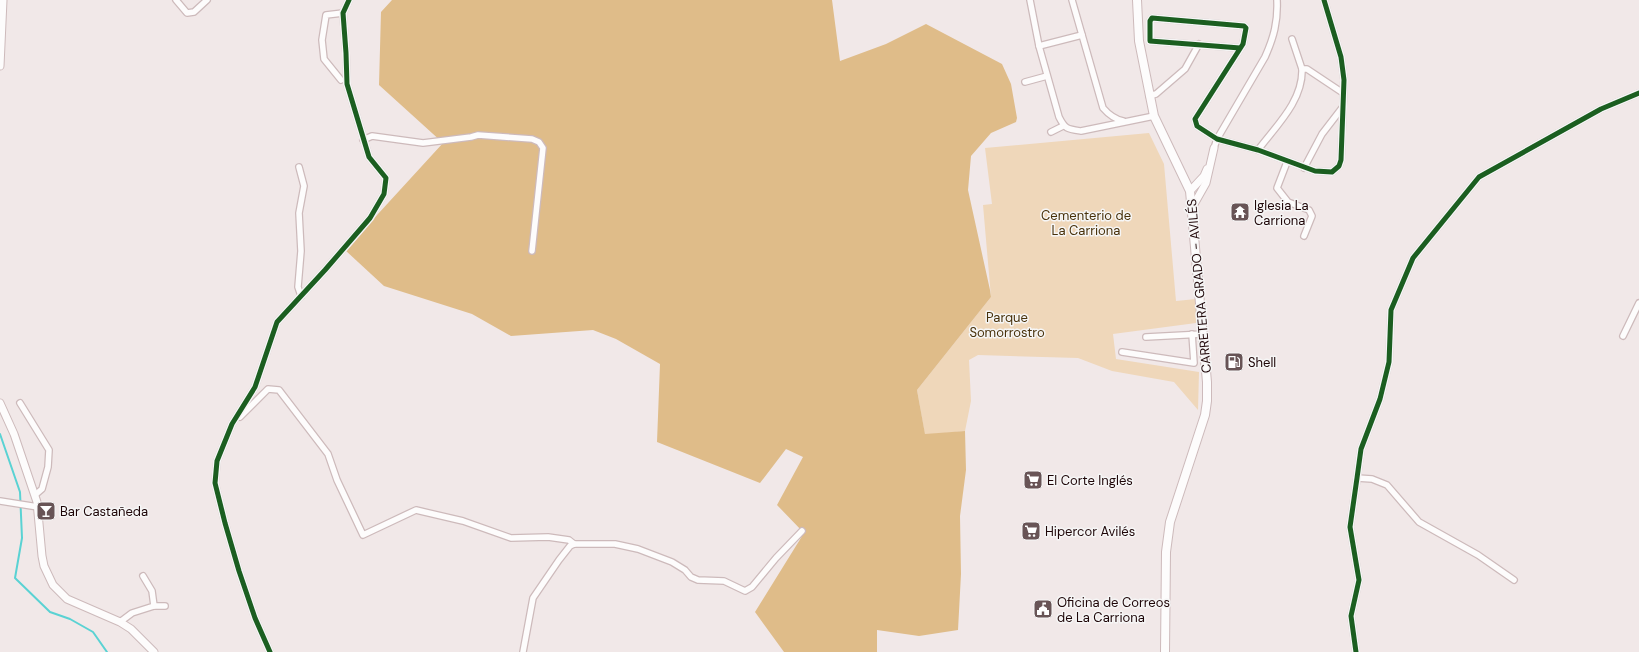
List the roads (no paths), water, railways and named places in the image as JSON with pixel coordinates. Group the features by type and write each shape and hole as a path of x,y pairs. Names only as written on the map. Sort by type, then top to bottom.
{"main road":[{"name":"CARRETERA GRADO - AVILÉS","path":"1137,0 1139,41 1154,116 1190,191 1207,382 1205,415 1170,522 1166,552 1165,652"}],"street":[{"path":"0,66 3,0"},
{"path":"176,0 187,13 194,12 207,0"},
{"path":"270,652 255,618 239,571 215,484 218,461 232,424 255,387 277,322 370,218 384,194 386,178 369,157 347,84 343,13 349,0"},
{"path":"1030,0 1039,46 1059,117 1063,126 1070,130 1081,131 1154,116"},
{"path":"1072,0 1103,108 1108,114 1125,122"},
{"path":"1190,191 1204,176 1217,139 1265,57 1271,44 1278,17 1277,0"},
{"path":"1150,41 1150,21 1152,18 1241,25 1246,28 1243,44 1195,119 1197,126 1217,139 1258,150 1314,172 1332,172 1339,166 1341,160 1344,80 1341,57 1324,0"},
{"path":"341,80 324,59 322,40 326,15 343,13"},
{"path":"1039,46 1082,35"},
{"path":"1258,150 1296,99 1302,79 1302,70 1292,39"},
{"path":"1139,41 1240,48"},
{"path":"1149,96 1156,94 1185,69 1199,44"},
{"path":"1302,70 1307,70 1343,93"},
{"path":"1025,82 1047,76"},
{"path":"1356,652 1351,616 1359,580 1350,527 1361,449 1380,399 1389,362 1391,310 1413,258 1479,177 1601,109 1639,94"},
{"path":"1304,168 1322,134 1342,107"},
{"path":"1051,132 1063,126"},
{"path":"363,140 372,136 423,143 478,135 532,139 539,142 542,148 532,251"},
{"path":"1192,206 1206,183 1214,148"},
{"path":"1287,162 1277,188 1288,202 1309,210 1312,216 1304,236"},
{"path":"299,166 304,186 299,213 301,251 298,287 301,296"},
{"path":"1623,336 1639,303"},
{"path":"1122,352 1194,362 1192,334"},
{"path":"1146,337 1203,334"},
{"path":"232,424 268,389 279,390 328,454 337,480 363,535 416,510 463,521 511,538 548,537 569,540 574,544"},
{"path":"0,403 14,434 35,495 38,507 42,556 44,566 53,585 66,599 120,622 131,629 154,652"},
{"path":"20,403 49,450 48,467 42,489 35,495"},
{"path":"1357,478 1372,479 1387,485 1419,522 1478,555 1514,580"},
{"path":"0,501 38,507"},
{"path":"523,652 533,598 559,560 570,546 574,544 615,544 638,549 672,562 685,570 691,577 698,580 724,581 745,591 752,587 776,558 802,531"},
{"path":"143,576 152,592 154,606"},
{"path":"120,622 132,613 154,606 165,606"}],"waterway":[{"path":"0,434 20,492 22,538 15,578 50,612 70,619 93,632 107,652"}],"place":[{"name":"Iglesia La Carriona","path":"1240,212"},
{"name":"Shell","path":"1234,362"},
{"name":"El Corte Inglés","path":"1033,480"},
{"name":"Bar Castañeda","path":"46,511"},
{"name":"Hipercor Avilés","path":"1031,531"},
{"name":"Oficina de Correos de La Carriona","path":"1043,609"}],"park label":[{"name":"Cementerio de La Carriona","path":"1086,222"},
{"name":"Parque Somorrostro","path":"1007,324"}]}
